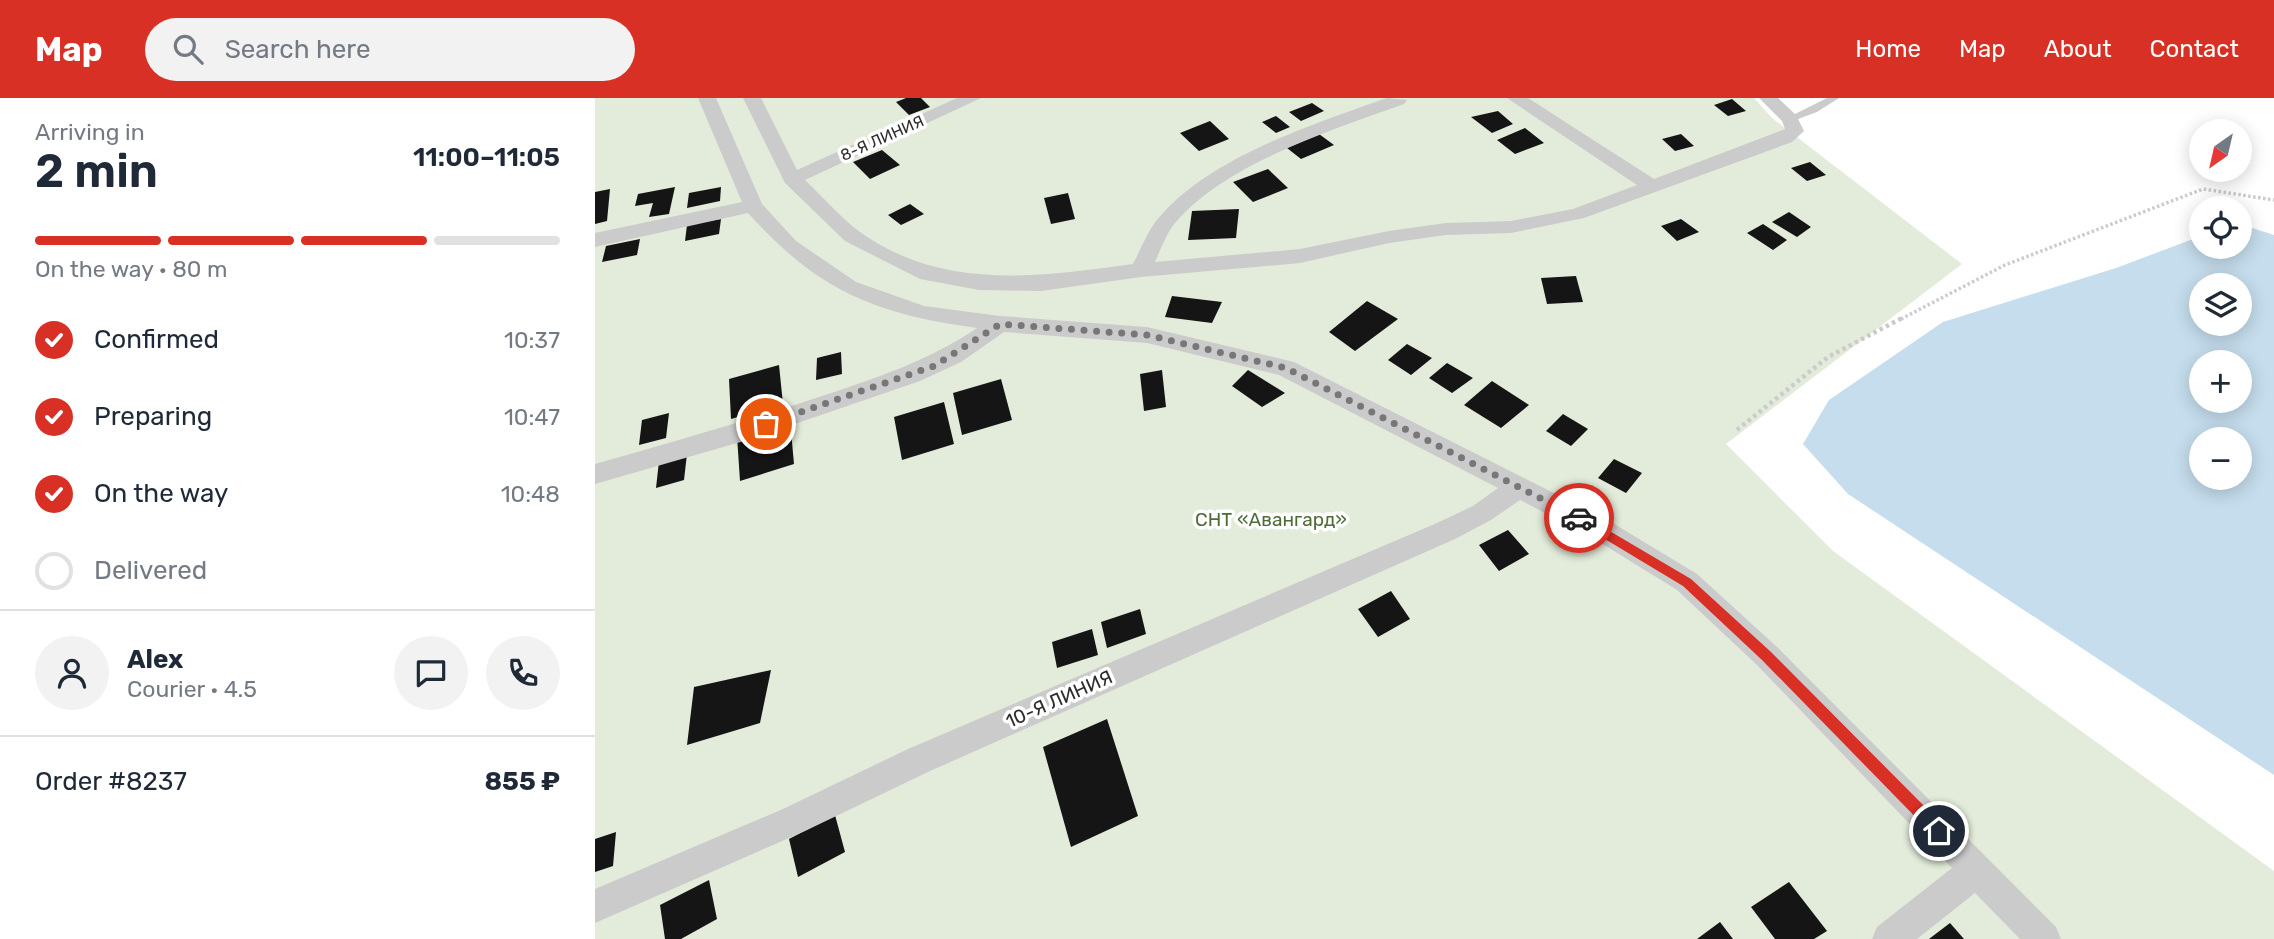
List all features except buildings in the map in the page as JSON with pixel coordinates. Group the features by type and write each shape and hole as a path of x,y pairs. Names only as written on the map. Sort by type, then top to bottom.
{"street":[{"path":"707,98 753,206 789,246 848,287 921,313 1000,324 1147,335 1286,368 1602,530 1687,582 1767,656 2045,939"},
{"path":"751,98 792,179 852,236 887,257 928,274 979,283 1041,284 1140,270 1300,256 1389,237 1446,229 1511,227 1577,214 1785,138 1795,131 1790,119 1769,98"},
{"name":"8-Я ЛИНИЯ","path":"792,179 972,98"},
{"path":"1515,98 1653,187"},
{"path":"1140,270 1168,218 1203,187 1324,126 1398,100"},
{"path":"595,240 753,206"},
{"path":"595,474 742,432 912,375 953,356 1000,324"},
{"name":"10-Я ЛИНИЯ","path":"595,906 794,820 919,760 1446,530 1482,513 1519,487"},
{"path":"1889,939 1977,870"}],"lane":[{"path":"1790,119 1814,110 1833,98"}],"path":[{"path":"1737,430 1828,357 2005,265 2203,189 2274,200"}],"green space":[{"name":"СНТ «Авангард»","path":"595,98 1754,98 1772,118 1962,264 1726,444 1833,551 2274,871 2274,939 595,939"}],"water":[{"path":"2252,228 2274,235 2274,775 1848,494 1803,444 1829,400 1943,322 2116,268 2189,241 2189,259 2252,259"}],"way so far":[{"path":"766,424 934,366 1000,324 1147,335 1286,368 1579,518"}],"route":[{"path":"1579,518 1687,582 1767,656 1939,831"}]}
